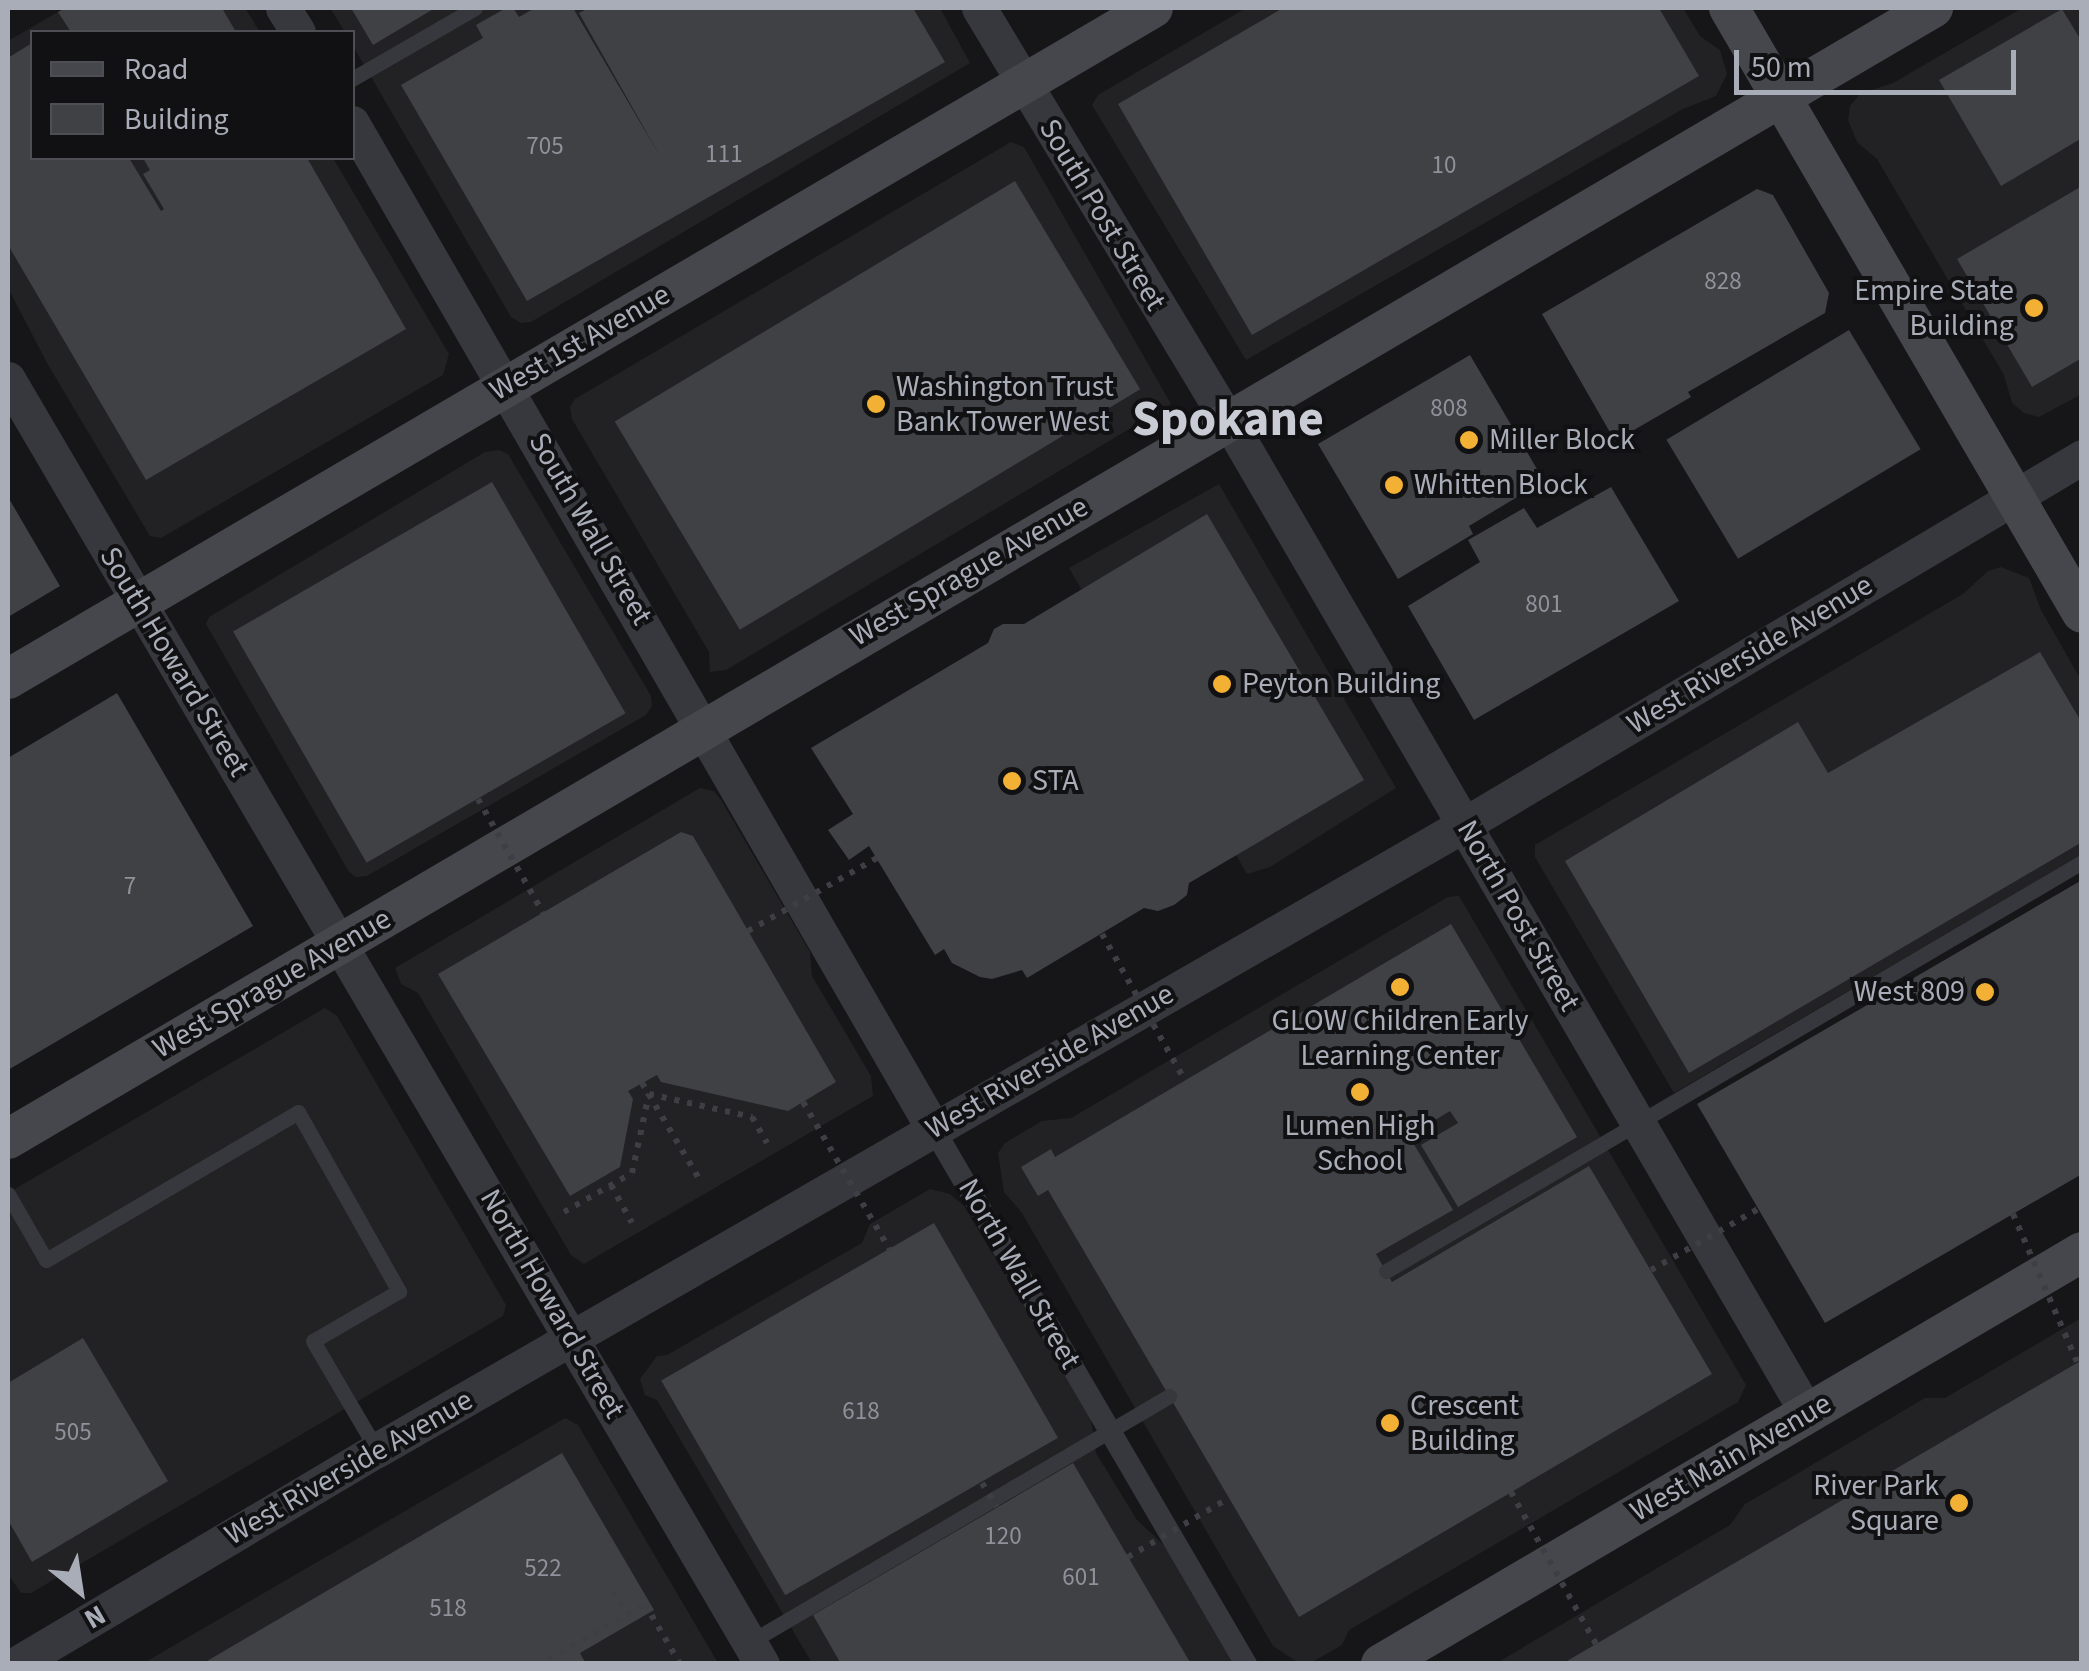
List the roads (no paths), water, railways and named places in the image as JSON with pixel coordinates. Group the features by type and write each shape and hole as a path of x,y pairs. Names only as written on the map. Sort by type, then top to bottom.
{"main road":[{"name":"West 1st Avenue","path":"8,679 1153,8"},
{"path":"1729,8 2082,613"},
{"name":"West Sprague Avenue","path":"8,1139 1779,95 1933,8"},
{"name":"West Main Avenue","path":"1381,1664 2082,1252"}],"street":[{"path":"284,8 297,30"},
{"name":"South Post Street","path":"979,8 1228,420"},
{"name":"South Wall Street","path":"355,129 704,728"},
{"name":"South Howard Street","path":"8,379 136,602 342,944"},
{"name":"North Post Street","path":"1228,420 1808,1413"},
{"name":"West Riverside Avenue","path":"16,1664 377,1450 1465,824 2082,457"},
{"name":"North Wall Street","path":"704,728 1246,1664"},
{"name":"North Howard Street","path":"342,944 756,1653"}],"lane":[{"path":"355,77 475,8"},
{"path":"1386,1271 1637,1119 2082,862"},
{"path":"8,1194 46,1260 298,1112 399,1291 313,1340 377,1450"},
{"path":"756,1653 1170,1396"}],"place":[{"name":"Empire State Building","path":"2034,308"},
{"name":"Washington Trust Bank Tower West","path":"876,404"},
{"name":"Miller Block","path":"1469,440"},
{"name":"Whitten Block","path":"1394,485"},
{"name":"Peyton Building","path":"1222,684"},
{"name":"STA","path":"1012,781"},
{"name":"GLOW Children Early Learning Center","path":"1400,987"},
{"name":"West 809","path":"1985,992"},
{"name":"Lumen High School","path":"1360,1092"},
{"name":"Crescent Building","path":"1390,1423"},
{"name":"River Park Square","path":"1959,1503"}],"district":[{"name":"Spokane","path":"1228,420"}]}
